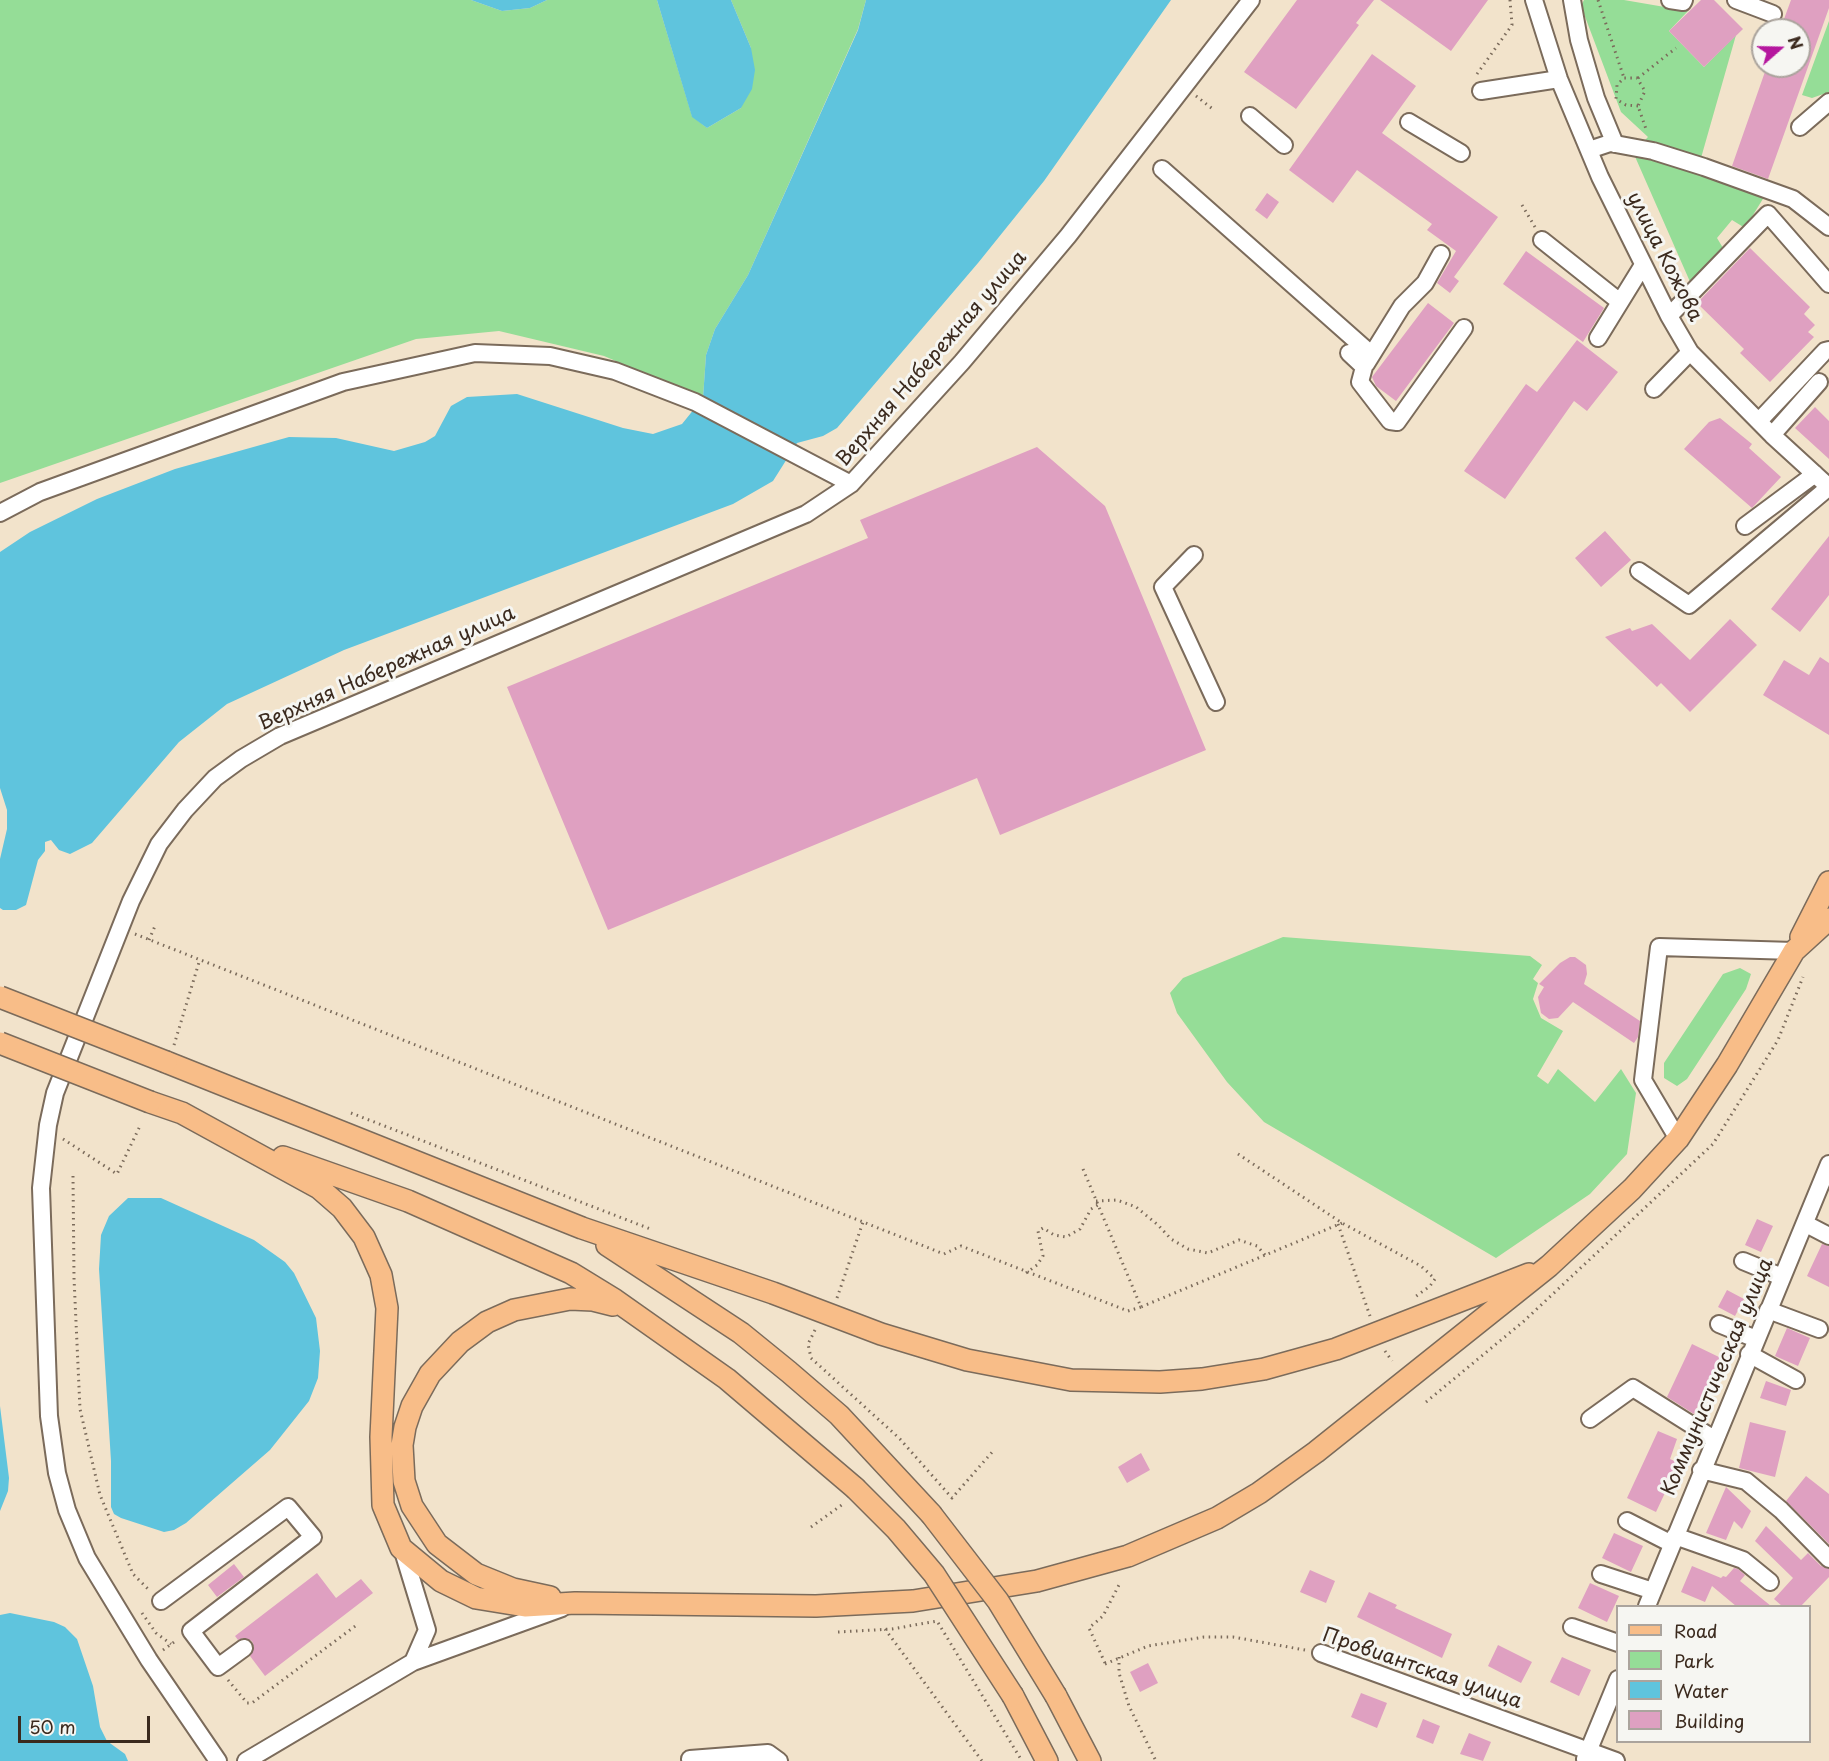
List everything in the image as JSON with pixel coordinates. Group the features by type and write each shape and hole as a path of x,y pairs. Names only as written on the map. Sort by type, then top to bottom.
{"main road":[{"path":"0,1043 182,1113 320,1188 342,1208 364,1237 375,1257 387,1308 381,1486 385,1513 401,1548 441,1581 476,1598 525,1606 575,1603 816,1606 913,1601 1037,1581 1128,1556 1217,1518 1259,1493 1316,1452 1549,1266 1601,1219 1678,1139 1727,1065 1794,951 1829,882"},
{"path":"1794,951 1829,919"},
{"path":"0,997 582,1228 940,1353 994,1366 1071,1380 1119,1383 1202,1379 1300,1360 1336,1349 1549,1266"},
{"path":"229,1137 408,1201 572,1273 727,1378 849,1496 934,1574 1013,1696 1047,1761"},
{"path":"582,1228 741,1333 839,1415 931,1514 998,1600 1056,1696 1090,1761"},
{"path":"575,1603 494,1582 462,1565 437,1544 412,1506 404,1481 403,1436 412,1406 430,1374 460,1342 487,1322 514,1310 570,1299 593,1300 630,1312"}],"street":[{"name":"Верхняя Набережная улица","path":"218,1761 149,1660 87,1558 67,1510 57,1473 49,1416 42,1280 41,1188 48,1125 55,1093 120,928 147,867 170,829 215,778 260,747 300,726 806,514 851,484 962,362 1068,236 1251,0"},
{"name":"улица Кожова","path":"1533,0 1559,79 1589,150 1643,265 1690,352 1772,435 1829,487"},
{"path":"1572,0 1579,40 1596,98 1615,144"},
{"path":"1670,0 1683,2 1684,0"},
{"path":"1736,0 1773,14"},
{"path":"1478,84 1559,79"},
{"path":"1800,127 1829,102"},
{"path":"1250,116 1284,145"},
{"path":"1408,122 1461,153"},
{"path":"1589,150 1610,143 1653,151 1793,199 1829,227"},
{"path":"1162,169 1368,361"},
{"path":"1669,316 1768,214 1829,284"},
{"path":"1542,240 1620,302"},
{"path":"1442,254 1425,283 1402,306 1368,361 1360,382 1390,421 1397,422 1464,328"},
{"path":"1598,338 1643,265"},
{"path":"1760,421 1828,347"},
{"path":"0,513 40,492 343,382 475,352 550,356 615,370 695,402 851,484"},
{"path":"1654,389 1690,352"},
{"path":"1349,353 1368,361"},
{"path":"1772,435 1819,382"},
{"path":"1745,526 1815,474"},
{"path":"1639,571 1689,605 1829,487"},
{"path":"1194,555 1163,587 1216,702"},
{"path":"1678,1139 1643,1080 1659,947 1794,951"},
{"name":"Коммунистическая улица","path":"1652,1602 1701,1470 1806,1224 1829,1164"},
{"path":"1806,1224 1829,1236"},
{"path":"1743,1261 1782,1277"},
{"path":"1768,1310 1819,1329"},
{"path":"1719,1324 1796,1380"},
{"path":"1590,1419 1633,1388 1714,1439"},
{"path":"1701,1470 1746,1481 1781,1510 1829,1559"},
{"path":"161,1601 288,1507 312,1537 191,1631 218,1667 244,1648"},
{"path":"1627,1521 1674,1540 1743,1560 1770,1582"},
{"path":"401,1548 427,1630 413,1662"},
{"path":"1601,1574 1652,1602"},
{"path":"246,1761 413,1662 575,1603"},
{"path":"1572,1627 1616,1643"},
{"name":"Провиантская улица","path":"1321,1653 1586,1756 1616,1761"},
{"path":"1586,1756 1616,1681"},
{"path":"690,1759 768,1753 779,1761"}],"path":[{"path":"1478,84 1512,25 1510,0"},
{"path":"1598,0 1624,78"},
{"path":"1638,106 1626,105 1616,99 1617,85 1624,78 1637,78 1676,48"},
{"path":"1637,78 1645,91 1638,106 1653,151"},
{"path":"1522,205 1542,240"},
{"path":"149,940 155,926"},
{"path":"120,928 944,1254 962,1246 1026,1273 1128,1311 1340,1223"},
{"path":"183,1048 172,1044 200,959"},
{"path":"349,1112 657,1231"},
{"path":"58,1148 58,1136 117,1174 140,1126"},
{"path":"1238,1154 1340,1223 1421,1266 1435,1279 1430,1286 1407,1302"},
{"path":"1083,1169 1141,1307"},
{"path":"73,1176 74,1278 80,1409 104,1505 133,1574 161,1601"},
{"path":"1026,1273 1037,1265 1043,1256 1038,1231 1043,1228 1054,1235 1066,1237 1080,1229 1097,1203 1117,1200 1136,1207 1171,1239 1188,1249 1208,1253 1239,1240 1257,1246 1264,1255"},
{"path":"835,1303 863,1222"},
{"path":"1340,1223 1373,1322"},
{"path":"818,1323 808,1344 811,1358 883,1423 952,1498 994,1450"},
{"path":"1380,1344 1392,1361"},
{"path":"811,1527 849,1496"},
{"path":"1119,1583 1103,1616 1089,1628 1105,1664 1119,1657 1119,1673 1129,1706 1155,1759"},
{"path":"137,1606 156,1633 171,1644"},
{"path":"838,1632 885,1629 937,1621 981,1690 1022,1761"},
{"path":"218,1667 247,1703 252,1703 358,1624"},
{"path":"885,1629 982,1761"},
{"path":"149,1660 191,1631"},
{"name":"Провиантская улица","path":"1119,1657 1148,1646 1204,1637 1233,1637 1321,1653"}],"green space":[{"path":"0,0 471,0 502,11 530,8 547,0 657,0 692,116 707,128 741,108 751,48 731,0 866,0 858,29 748,275 715,329 706,355 703,398 604,356 499,331 416,339 0,483"},
{"path":"1584,0 1624,0 1688,11 1669,31 1704,67 1736,35 1699,165 1769,189 1745,228 1732,220 1717,238 1726,253 1691,284 1633,152 1648,137 1621,112 1581,6"},
{"path":"1829,21 1829,92 1812,98 1802,95 1808,78 1811,78 1811,70"},
{"path":"1283,937 1530,956 1542,965 1533,979 1538,983 1533,999 1541,1018 1563,1031 1537,1076 1548,1084 1558,1069 1595,1102 1621,1069 1636,1093 1627,1154 1590,1194 1496,1258 1264,1122 1227,1082 1177,1013 1170,993 1183,978"},
{"path":"1740,968 1751,974 1746,989 1687,1079 1677,1086 1664,1078 1664,1063 1723,974"}],"water":[{"path":"471,0 547,0 530,8 502,11"},
{"path":"657,0 731,0 751,48 755,70 752,89 741,108 707,128 692,117"},
{"path":"866,0 1171,0 1044,181 978,263 837,428 823,436 797,443 773,481 733,504 344,650 227,704 179,742 92,843 70,854 59,850 51,840 45,842 45,851 38,860 26,905 16,910 0,908 0,859 7,829 7,810 0,788 0,552 30,532 97,499 175,469 289,437 336,438 394,451 425,442 435,436 451,406 467,397 517,394 623,428 653,434 682,424 703,398 706,355 715,329 748,275 858,30"},
{"path":"128,1198 161,1198 254,1240 285,1262 294,1273 316,1318 320,1351 318,1378 309,1401 270,1450 186,1523 174,1530 164,1532 121,1518 114,1514 111,1507 111,1461 99,1269 101,1235 109,1216"},
{"path":"0,1406 9,1478 8,1491 0,1511"},
{"path":"10,1613 54,1622 65,1627 77,1639 93,1686 100,1727 107,1741 125,1754 128,1761 0,1761 0,1615"}],"building":[{"path":"1297,0 1374,0 1356,23 1359,25 1296,109 1244,72"},
{"path":"1380,0 1488,0 1451,51"},
{"path":"1701,0 1714,0 1743,29 1704,67 1669,31"},
{"path":"1791,0 1829,0 1829,8 1811,58 1811,18 1784,18"},
{"path":"1372,54 1416,86 1382,133 1498,217 1454,277 1459,281 1450,293 1437,283 1456,251 1427,230 1432,224 1357,170 1333,203 1289,170"},
{"path":"1763,78 1804,78 1768,179 1732,166"},
{"path":"1267,193 1279,202 1267,219 1255,210"},
{"path":"1750,248 1810,307 1804,314 1815,325 1808,332 1814,337 1770,382 1740,353 1744,349 1697,303"},
{"path":"1526,251 1604,308 1583,342 1503,284"},
{"path":"1428,303 1454,323 1396,401 1376,386 1372,377"},
{"path":"1577,340 1618,372 1587,411 1574,401 1505,499 1464,471 1526,384 1537,392"},
{"path":"1815,407 1829,421 1829,459 1795,428"},
{"path":"1720,418 1752,444 1749,448 1781,477 1752,508 1684,449 1709,422"},
{"path":"1037,447 1105,506 1206,750 1000,835 977,778 608,930 507,687 868,538 860,520"},
{"path":"1605,531 1631,560 1601,587 1575,558"},
{"path":"1829,536 1829,595 1800,632 1771,609"},
{"path":"1730,619 1757,645 1690,712 1661,683 1657,687 1605,637 1630,628 1632,631 1652,624 1690,660"},
{"path":"1820,657 1829,663 1829,735 1763,695 1784,660 1809,675"},
{"path":"1570,957 1575,957 1586,965 1587,974 1584,984 1640,1021 1638,1037 1634,1043 1573,1002 1558,1018 1549,1019 1541,1013 1538,997 1544,987 1539,984 1560,963"},
{"path":"1757,1219 1773,1226 1761,1252 1745,1245"},
{"path":"1822,1244 1829,1246 1829,1287 1807,1276"},
{"path":"1727,1290 1744,1299 1735,1316 1718,1307"},
{"path":"1787,1328 1810,1338 1798,1366 1775,1356"},
{"path":"1692,1344 1721,1358 1694,1414 1667,1397"},
{"path":"1766,1381 1791,1390 1786,1406 1760,1398"},
{"path":"1750,1422 1786,1431 1775,1477 1739,1468"},
{"path":"1658,1431 1677,1439 1670,1459 1679,1463 1656,1512 1627,1498"},
{"path":"1141,1453 1150,1470 1127,1483 1118,1467"},
{"path":"1806,1476 1829,1494 1829,1544 1786,1501"},
{"path":"1726,1487 1751,1511 1742,1529 1734,1521 1726,1540 1706,1533"},
{"path":"1766,1526 1801,1560 1808,1553 1821,1566 1829,1569 1829,1577 1802,1605 1781,1605 1774,1599 1793,1578 1755,1541"},
{"path":"1614,1533 1643,1546 1631,1572 1602,1558"},
{"path":"234,1564 244,1577 217,1597 208,1585"},
{"path":"1692,1566 1721,1578 1726,1577 1734,1568 1745,1575 1740,1581 1770,1605 1735,1605 1712,1586 1705,1602 1681,1592"},
{"path":"1310,1570 1335,1581 1326,1603 1300,1592"},
{"path":"317,1573 336,1598 361,1579 373,1593 265,1676 250,1656 254,1647 252,1641 243,1638 238,1640 235,1636"},
{"path":"1590,1583 1619,1596 1607,1622 1578,1608"},
{"path":"1369,1592 1397,1605 1395,1608 1452,1634 1442,1658 1357,1617"},
{"path":"1498,1645 1532,1662 1521,1683 1488,1666"},
{"path":"1562,1657 1591,1670 1579,1696 1550,1682"},
{"path":"1148,1663 1158,1683 1140,1692 1130,1672"},
{"path":"1361,1693 1387,1703 1377,1728 1351,1717"},
{"path":"1423,1719 1440,1726 1433,1744 1416,1737"},
{"path":"1469,1733 1491,1742 1483,1761 1460,1754"}]}
